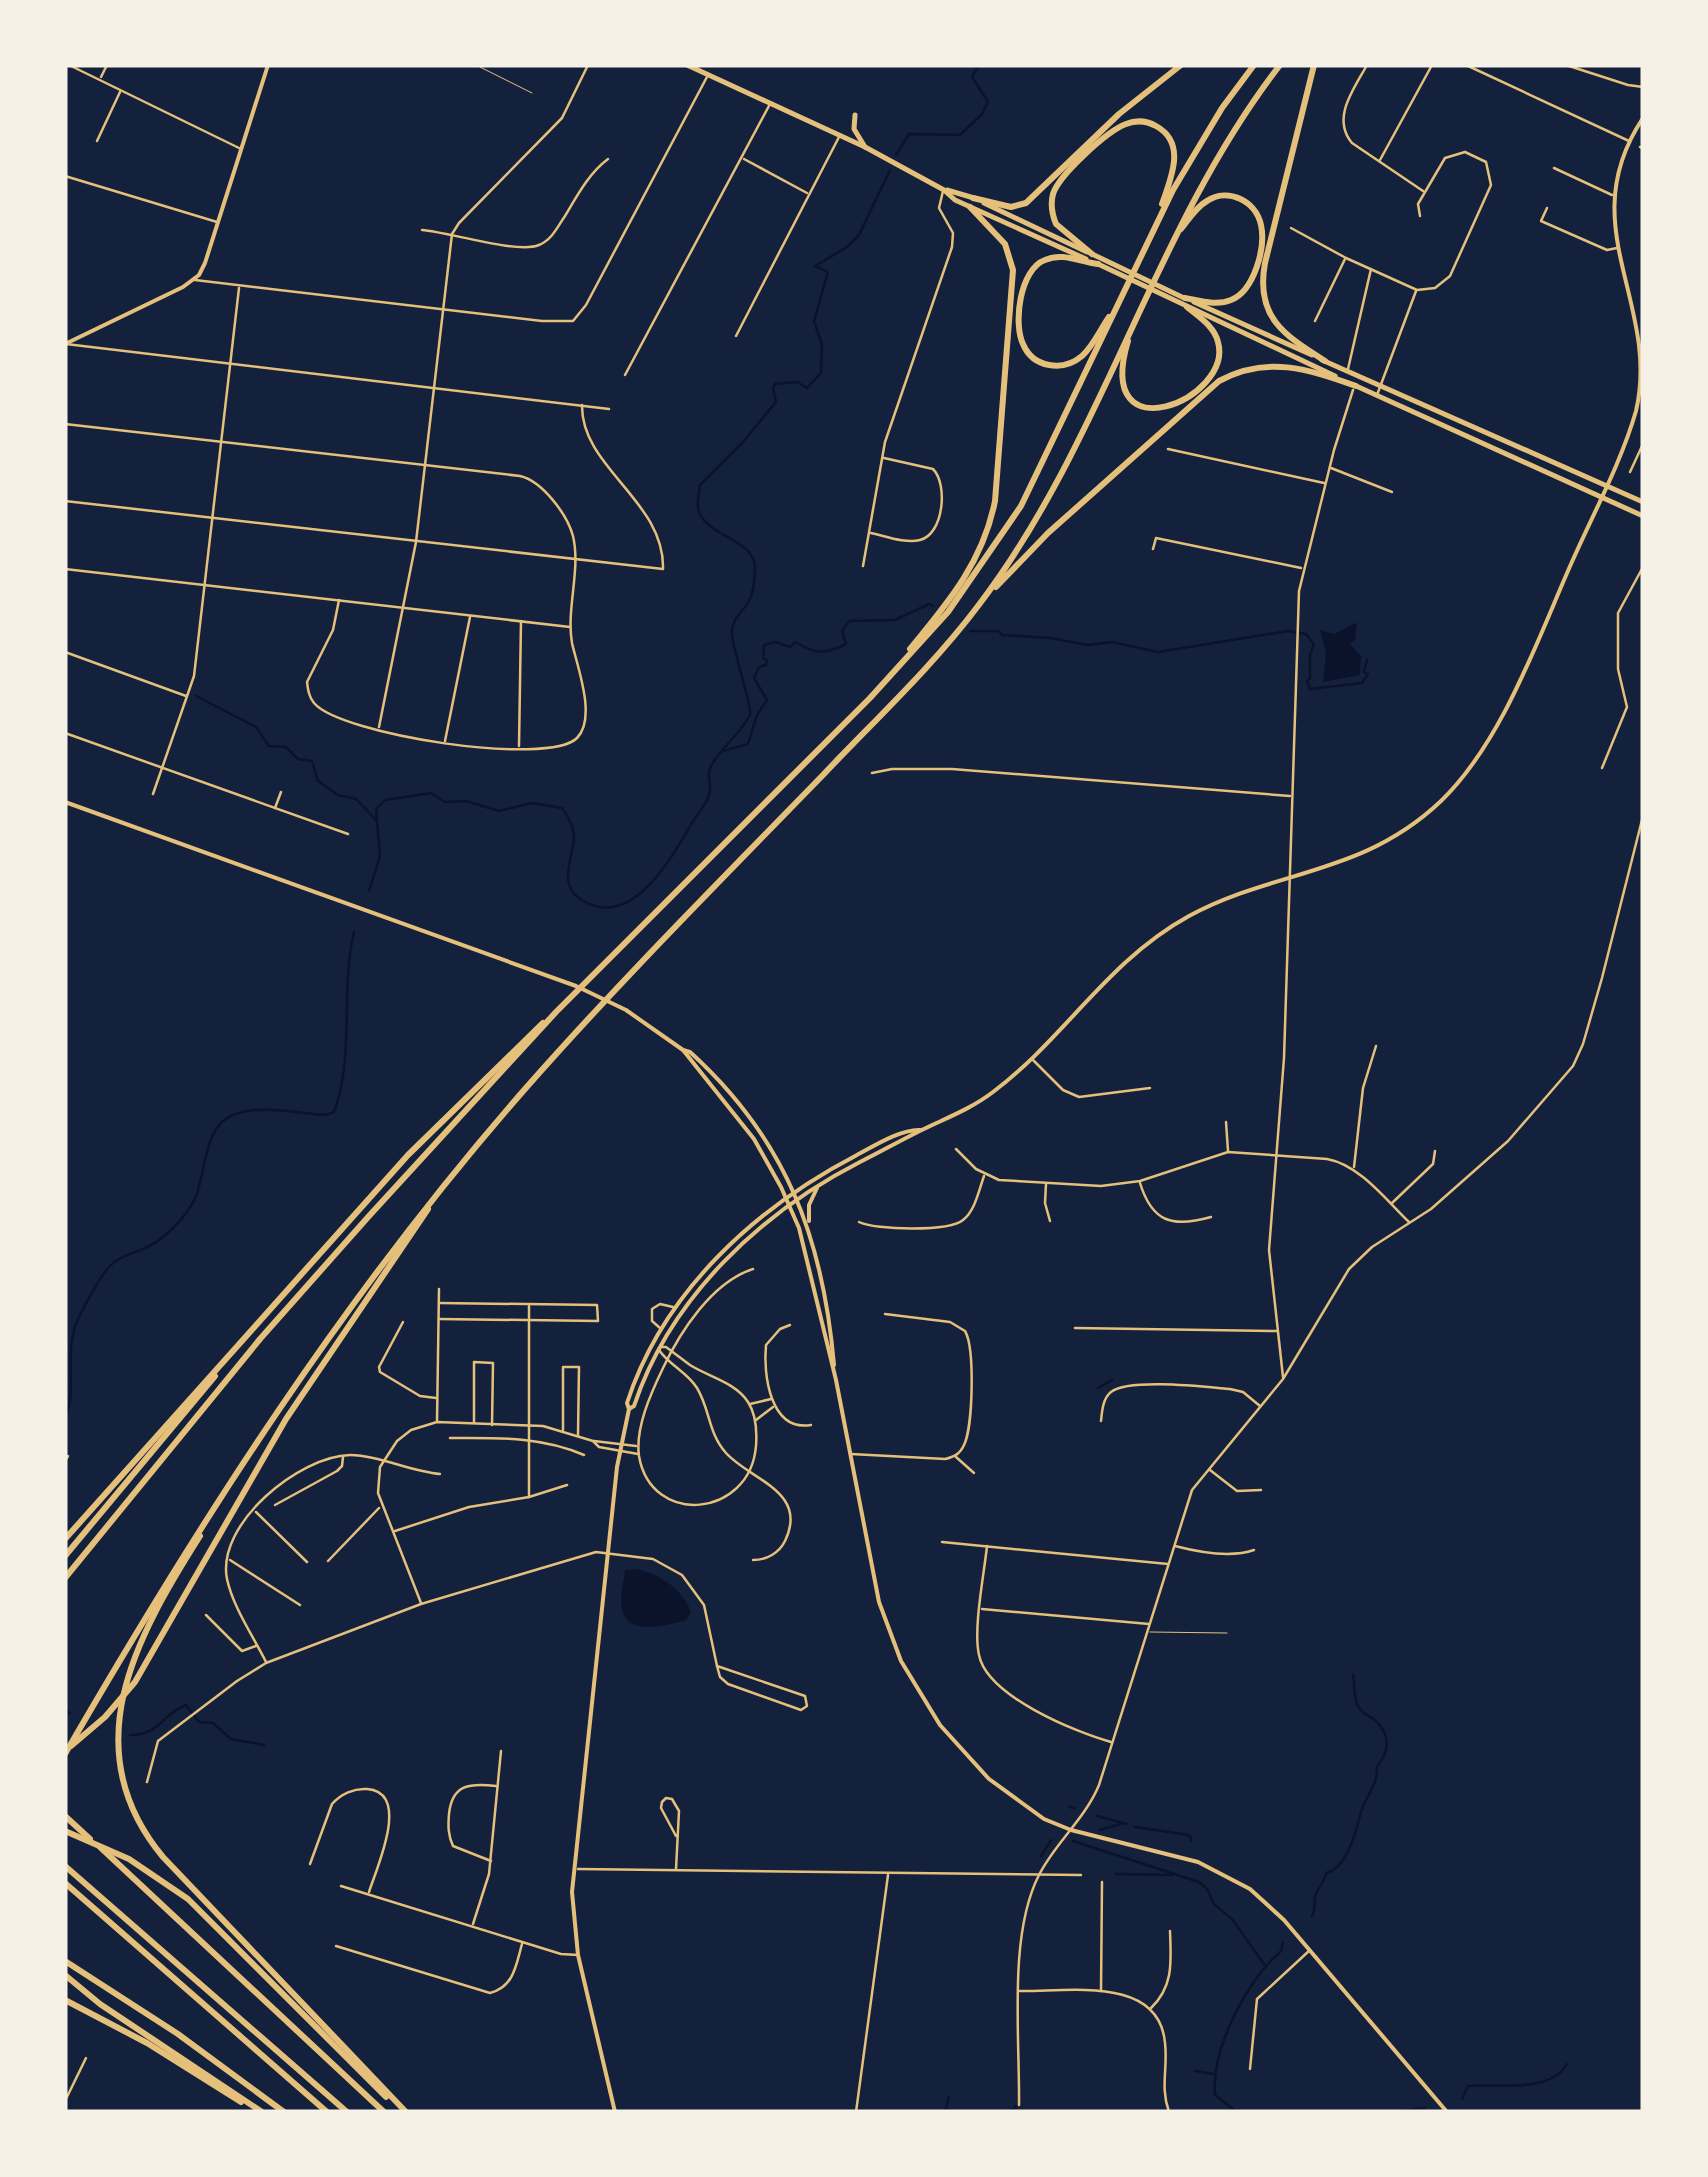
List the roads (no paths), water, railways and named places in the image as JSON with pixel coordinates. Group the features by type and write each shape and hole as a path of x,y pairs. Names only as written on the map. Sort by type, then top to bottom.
{"highway":[{"path":"973,198 1011,207 1026,203 1118,114 1181,65"},
{"path":"65,1539 408,1155 854,714 940,622 1001,539 1040,472 1151,235 1204,138 1254,65"},
{"path":"65,1752 185,1550 393,1248 581,1027 922,673 981,602 1018,550 1058,480 1171,242 1221,149 1280,65"},
{"path":"1314,65 1267,252 1262,290 1274,323 1290,339 1325,361"},
{"path":"1092,254 1056,224 1051,205 1054,191 1099,142 1132,122 1160,128 1169,138 1175,156 1174,170 1151,235"},
{"path":"1171,242 1199,207 1218,196 1243,200 1261,223 1262,238 1253,276 1243,292 1219,303 1186,303"},
{"path":"854,714 962,585 992,516 1014,279 1005,244 970,207"},
{"path":"1098,264 1061,256 1042,261 1032,269 1022,294 1020,328 1026,350 1046,364 1070,364 1088,350 1120,300"},
{"path":"1135,316 1123,356 1122,383 1134,401 1150,409 1164,409 1182,401 1209,377 1219,356 1213,331 1186,303"},
{"path":"981,602 1048,533 1219,381 1254,366 1275,365 1300,368 1356,386"},
{"path":"65,1578 278,1318 556,1012"},
{"path":"65,1752 124,1697 286,1420 436,1195"},
{"path":"65,1556 242,1339"},
{"path":"273,1417 178,1571 138,1649 118,1712 122,1779 140,1825 163,1857 404,2112"},
{"path":"65,1816 384,2112"},
{"path":"65,1831 104,1846 147,1870 211,1920 404,2112"},
{"path":"65,1866 346,2112"},
{"path":"65,1883 327,2112"},
{"path":"65,1961 178,2034 284,2112"},
{"path":"65,1975 259,2112"},
{"path":"65,2000 147,2042 259,2112"}],"main road":[{"path":"687,65 865,148 970,207 1121,272 1356,386 1643,516"},
{"path":"65,344 194,280 203,269 267,67"},
{"path":"855,115 854,129 865,148"},
{"path":"629,1409 634,1406 658,1348 680,1314 716,1270 790,1205 920,1130 979,1102 1030,1058 1110,974 1154,937 1218,902 1343,863 1396,836 1438,804 1467,772 1496,726 1607,484 1631,428 1642,389 1641,346 1617,248 1614,196 1629,141 1643,118"},
{"path":"944,190 973,198 1092,254 1121,272"},
{"path":"1186,303 1643,502"},
{"path":"65,802 559,979 626,1010 700,1060 742,1106 774,1153 798,1199 828,1306 836,1380"},
{"path":"683,1050 763,1152 790,1205 812,1272 879,1602 901,1661 956,1746 1005,1794 1044,1820 1191,1860 1228,1875 1264,1900 1447,2112"},
{"path":"736,1113 742,1106"},
{"path":"615,2112 578,1955 573,1869 627,1403 661,1329 726,1250 786,1197 865,1151 914,1129 920,1130"},
{"path":"810,1231 808,1210 818,1186"}],"street":[{"path":"70,65 242,150"},
{"path":"100,79 106,65"},
{"path":"258,65 267,67"},
{"path":"378,730 416,542 452,234 562,118 588,65"},
{"path":"1367,65 1347,103 1342,122 1348,139 1424,192"},
{"path":"1379,162 1432,65"},
{"path":"1466,65 1629,141"},
{"path":"1566,65 1643,86"},
{"path":"194,280 562,323 577,319 708,75"},
{"path":"96,140 121,90"},
{"path":"626,376 771,103"},
{"path":"736,336 840,136"},
{"path":"1291,228 1417,290 1435,288 1450,276 1491,185 1489,166 1474,154 1450,155 1442,161 1418,204 1420,216"},
{"path":"742,158 809,194"},
{"path":"422,230 515,246 543,244 599,165 608,159"},
{"path":"1554,168 1614,196"},
{"path":"65,176 219,222"},
{"path":"862,566 885,442 952,246 952,233 940,212 944,190"},
{"path":"1546,208 1541,220 1607,250 1617,248"},
{"path":"1315,321 1346,258"},
{"path":"1348,371 1372,268"},
{"path":"153,794 194,676 240,287"},
{"path":"1377,395 1417,290"},
{"path":"65,355 65,344 609,408"},
{"path":"1283,1378 1269,1250 1284,1058 1296,628 1303,568 1350,393 1356,386"},
{"path":"65,501 663,570 662,548 654,525 584,430 582,405"},
{"path":"65,424 520,476 538,483 569,526 574,545 572,627 573,645 582,671 583,730 564,745 473,748 378,730 333,716 317,706 309,693 307,677 331,636 339,600"},
{"path":"1630,472 1643,444"},
{"path":"1168,449 1326,484"},
{"path":"868,532 918,540 927,537 936,525 942,493 938,474 927,466 883,458"},
{"path":"1329,468 1392,492"},
{"path":"1153,549 1156,538 1303,568"},
{"path":"1602,768 1627,707 1617,660 1618,613 1643,567"},
{"path":"65,569 572,627"},
{"path":"444,743 471,615"},
{"path":"519,748 520,621"},
{"path":"65,652 188,697"},
{"path":"65,733 348,834"},
{"path":"872,773 952,769 1292,796"},
{"path":"275,808 281,792"},
{"path":"1020,2105 1022,1929 1039,1874 1096,1794 1190,1495 1283,1378 1349,1269 1372,1248 1442,1200 1521,1128 1577,1059 1630,876 1643,816"},
{"path":"1353,1170 1363,1088 1376,1046"},
{"path":"1030,1058 1063,1090 1079,1097 1150,1088"},
{"path":"1226,1122 1228,1152"},
{"path":"956,1148 985,1175 1010,1181 1101,1186 1140,1181 1228,1152 1336,1160 1353,1170 1411,1224"},
{"path":"1391,1204 1434,1164 1435,1152"},
{"path":"859,1222 874,1227 955,1225 969,1213 985,1175"},
{"path":"1140,1181 1149,1209 1160,1218 1211,1217"},
{"path":"1046,1183 1045,1204 1050,1221"},
{"path":"658,1348 666,1347 672,1352 692,1366 736,1390 755,1421 751,1472 734,1493 713,1503 692,1506 676,1502 651,1483 639,1447 645,1413 667,1359 672,1352 712,1298 732,1278 752,1269"},
{"path":"436,1422 440,1290"},
{"path":"439,1304 597,1305 598,1321 439,1319"},
{"path":"529,1304 529,1497"},
{"path":"661,1329 652,1321 652,1310 660,1304 675,1308"},
{"path":"850,1454 941,1460 956,1456 968,1435 972,1360 968,1336 950,1322 884,1314"},
{"path":"403,1322 380,1372 420,1396 438,1398"},
{"path":"790,1325 780,1328 766,1345 764,1362 772,1398 786,1421 796,1426 811,1425"},
{"path":"1074,1328 1277,1330"},
{"path":"658,1348 698,1389 712,1433 726,1454 781,1494 790,1518 782,1546 767,1558 754,1560"},
{"path":"474,1425 474,1362 493,1363 492,1426"},
{"path":"686,1374 692,1366"},
{"path":"563,1431 563,1367 579,1367 578,1436"},
{"path":"1100,1421 1106,1397 1128,1386 1230,1388 1261,1406"},
{"path":"748,1404 772,1398"},
{"path":"755,1421 776,1406"},
{"path":"421,1604 381,1506 377,1486 382,1462 404,1435 436,1422 528,1425 563,1431 639,1454"},
{"path":"450,1438 527,1440 562,1445 584,1454"},
{"path":"620,1447 639,1447"},
{"path":"274,1504 336,1471 344,1456"},
{"path":"266,1663 230,1589 227,1559 233,1538 254,1512 294,1472 324,1459 344,1456 440,1474"},
{"path":"956,1456 974,1472"},
{"path":"1208,1469 1237,1491 1261,1490"},
{"path":"393,1532 468,1507 567,1486"},
{"path":"328,1560 381,1506"},
{"path":"254,1512 307,1562"},
{"path":"942,1542 1168,1564"},
{"path":"987,1546 979,1656 986,1670 1007,1694 1084,1733 1113,1742"},
{"path":"1173,1546 1192,1551 1254,1550"},
{"path":"147,1782 158,1741 266,1663 421,1604 596,1552 653,1559 675,1570 689,1582 707,1614 717,1666 720,1677 728,1684 800,1710 807,1706 805,1696 717,1666"},
{"path":"227,1559 300,1605"},
{"path":"981,1609 1149,1624"},
{"path":"206,1615 242,1651 258,1645"},
{"path":"472,1926 491,1861 501,1751"},
{"path":"491,1861 453,1846 448,1820 450,1802 460,1788 472,1784 498,1786"},
{"path":"310,1864 337,1798 361,1790 377,1792 388,1802 391,1817 369,1893"},
{"path":"676,1836 662,1808 666,1798 672,1799 679,1811 676,1870"},
{"path":"573,1869 1081,1876"},
{"path":"856,2112 888,1874"},
{"path":"1101,1992 1102,1882"},
{"path":"341,1886 522,1943 578,1955"},
{"path":"1150,2009 1162,1998 1169,1982 1170,1932"},
{"path":"336,1946 490,1993 506,1987 510,1981 522,1943"},
{"path":"1250,2069 1258,1999 1310,1950"},
{"path":"1020,1991 1132,1996 1150,2009 1165,2038 1162,2086 1169,2112"},
{"path":"65,2101 86,2058"}],"lane":[{"path":"476,65 532,93"},
{"path":"1147,1632 1227,1633"}],"water":[{"path":"1355,623 1355,640 1350,644 1361,656 1360,675 1323,682 1326,652 1320,630 1334,634"},
{"path":"636,1569 662,1579 676,1590 691,1612 686,1620 650,1627 632,1624 626,1618 621,1600 625,1570"}],"waterway":[{"path":"896,155 909,134 960,135 982,114 988,102 972,77 979,65"},
{"path":"369,891 380,856 376,809 385,800 431,793 445,802 466,801 499,811 532,803 562,808 574,836 569,885 580,899 599,907 633,899 661,871 707,799 709,771 714,761 750,715 732,635 734,623 752,593 755,566 746,549 702,517 698,505 700,485 776,402 775,384 797,382 807,388 821,373 822,345 814,321 828,272 815,266 859,235 890,170"},
{"path":"723,751 748,744 757,715 767,700 754,678 759,667 766,665 764,645 775,642 790,647 795,642 814,651 831,650 846,644 842,631 849,621 895,620 929,604 933,606"},
{"path":"970,631 999,631 1002,635 1088,645 1112,642 1158,652 1288,631 1306,634 1314,644 1307,681 1310,689 1362,683 1368,674 1364,672 1367,660"},
{"path":"196,696 256,727 269,746 286,747 298,759 312,761 318,781 338,795 356,799 377,821"},
{"path":"65,1418 70,1397 72,1338 85,1305 113,1264 159,1240 187,1212 196,1196 211,1139 223,1121 255,1110 325,1115 334,1112 344,1068 354,932"},
{"path":"1098,1388 1112,1380"},
{"path":"1312,1916 1316,1894 1326,1873 1340,1864 1350,1848 1386,1750 1382,1727 1362,1712 1356,1702 1353,1674"},
{"path":"130,1735 148,1732 186,1705 199,1722 213,1723 231,1739 264,1745"},
{"path":"65,1711 70,1713"},
{"path":"1069,1807 1075,1808"},
{"path":"1097,1816 1127,1824"},
{"path":"1100,1830 1120,1824"},
{"path":"1135,1827 1183,1834 1190,1836 1191,1841"},
{"path":"1041,1856 1051,1840"},
{"path":"1073,1841 1199,1882 1214,1904 1232,1919 1266,1967"},
{"path":"1116,1874 1172,1875"},
{"path":"1237,2112 1215,2095 1219,2057 1244,1997 1281,1951 1283,1943"},
{"path":"1462,2099 1468,2086 1536,2083 1548,2080 1567,2064"},
{"path":"1195,2071 1214,2074"},
{"path":"945,2112 949,2097"},
{"path":"1011,2112 1016,2106"},
{"path":"1396,2112 1424,2108"}]}
